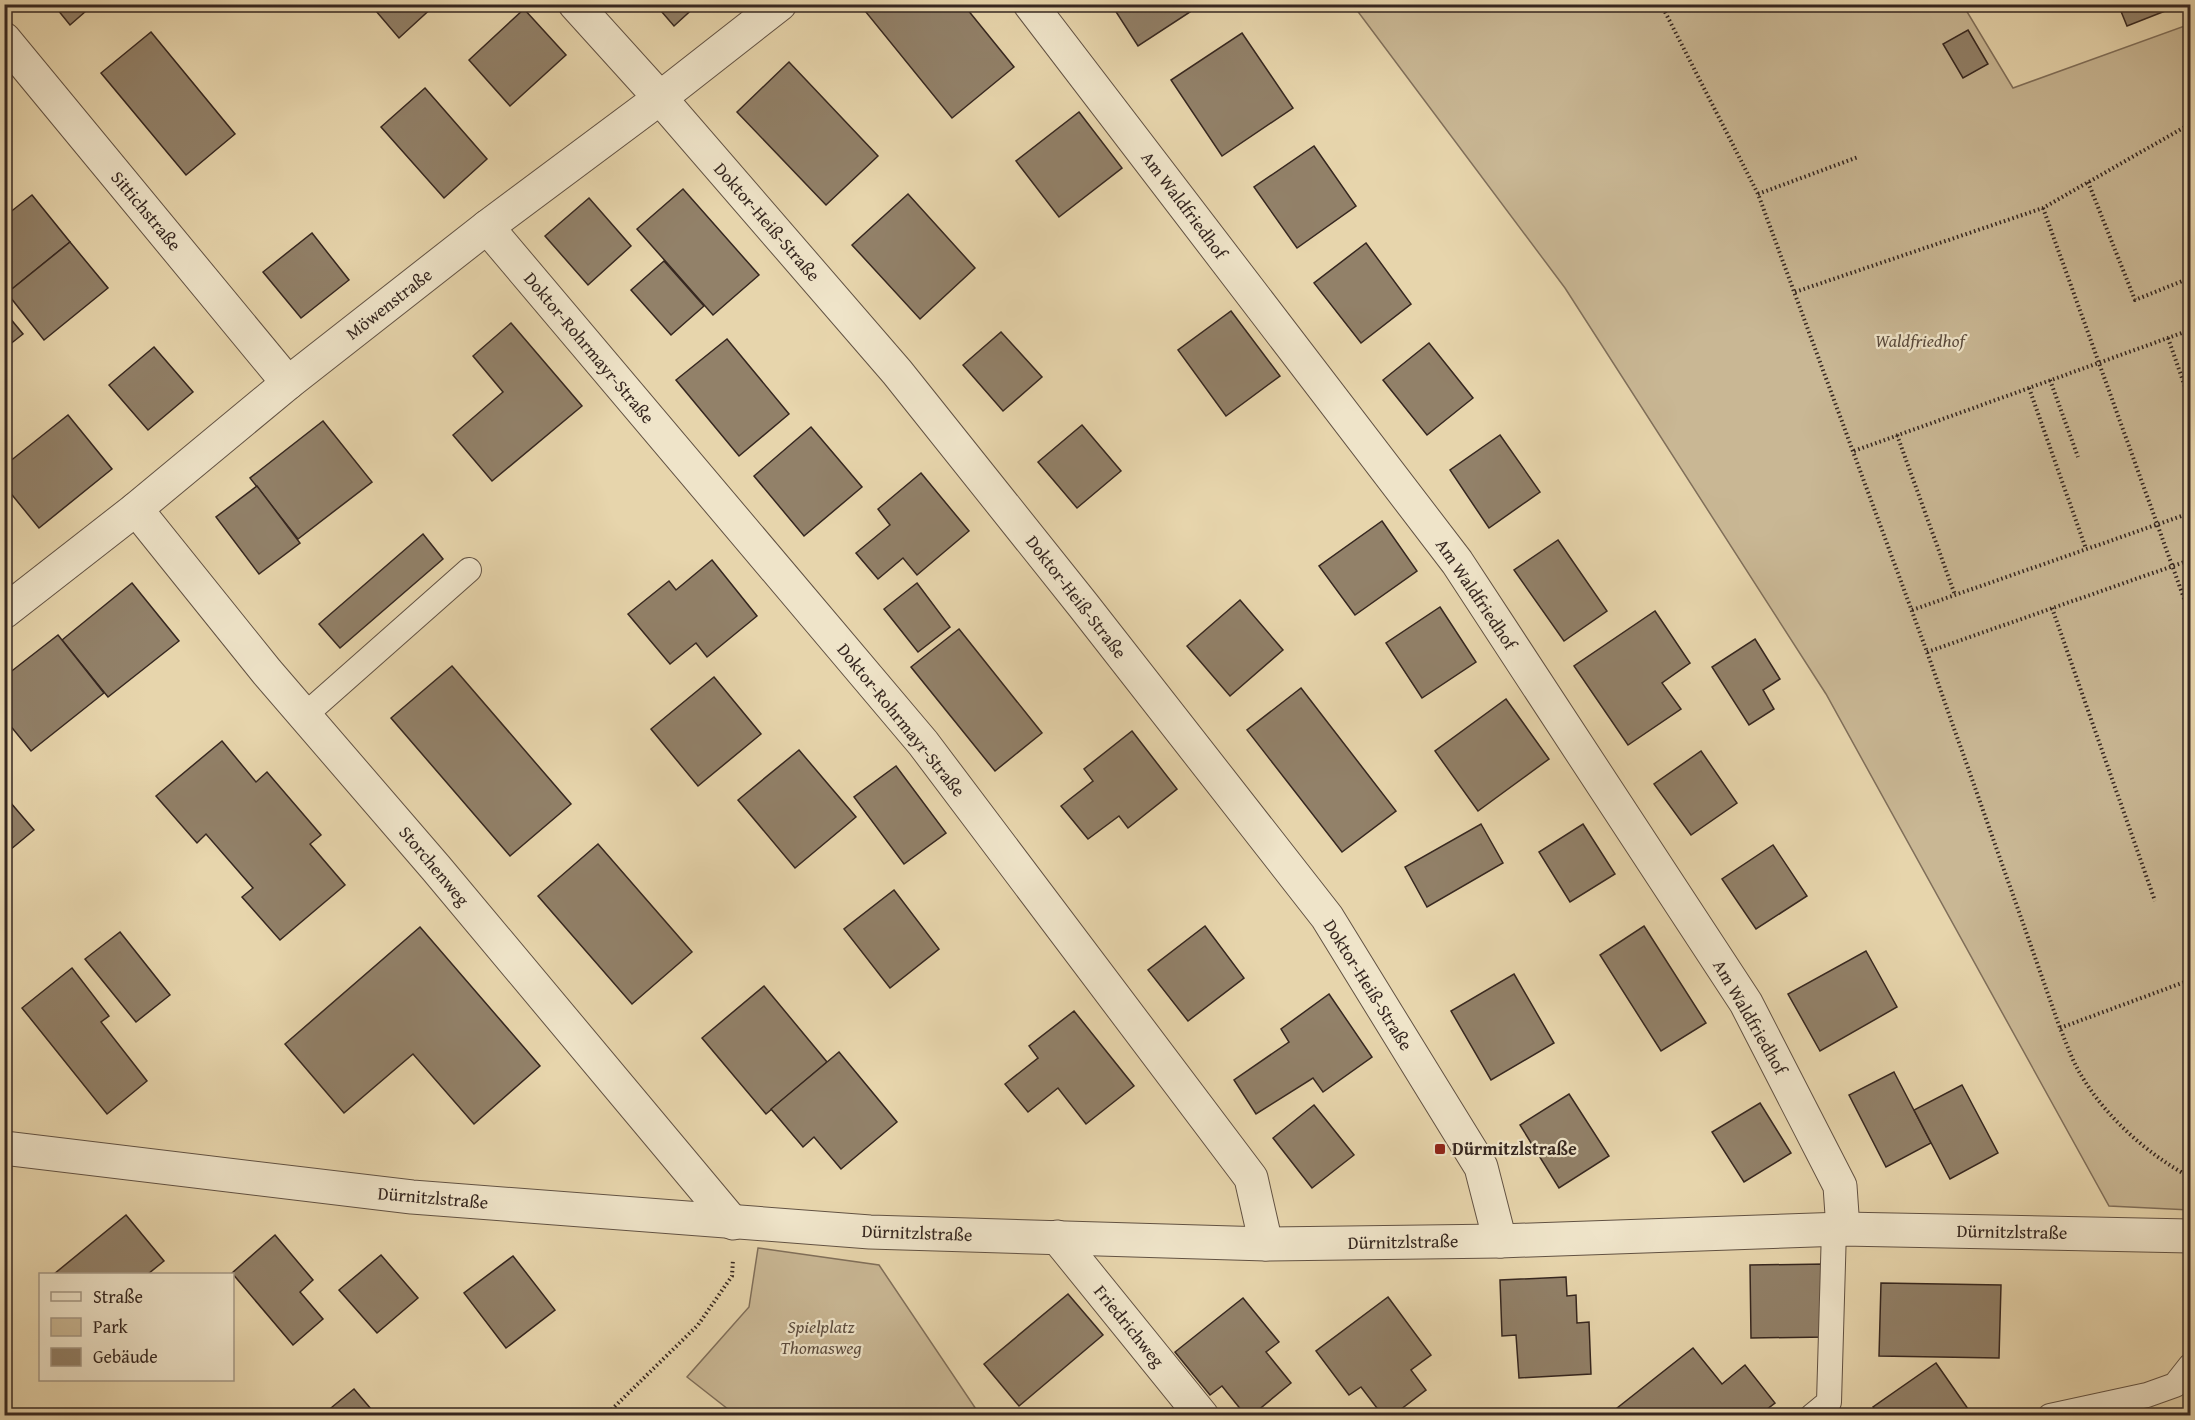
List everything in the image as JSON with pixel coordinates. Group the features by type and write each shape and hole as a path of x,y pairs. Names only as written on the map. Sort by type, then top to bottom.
{"street":[{"name":"Doktor-Heiß-Straße","path":"575,4 660,98 897,372 1327,917 1481,1167 1500,1240"},
{"name":"Möwenstraße","path":"4,612 136,508 288,383 487,227 660,98 780,4"},
{"name":"Am Waldfriedhof","path":"1030,4 1457,562 1746,1003 1840,1186 1839,1229"},
{"name":"Sittichstraße","path":"4,39 288,383"},
{"name":"Doktor-Rohrmayr-Straße","path":"487,227 923,743 1251,1178 1266,1244"},
{"name":"Storchenweg","path":"136,508 267,672 733,1223"},
{"name":"Dürnitzlstraße","path":"4,1148 412,1197 870,1233 1266,1244 1500,1240 1839,1229 2190,1236"},
{"name":"Friedrichweg","path":"1057,1237 1202,1416"}],"lane":[{"path":"305,715 469,570"},
{"path":"1812,1416 1829,1402 1839,1229"},
{"path":"2050,1416 2147,1395 2175,1385 2190,1366"}],"path":[{"path":"1661,4 1758,194 1928,651 2060,1028 2077,1067 2097,1098 2140,1144 2165,1164 2190,1177"},
{"path":"1795,292 2043,208 2190,124"},
{"path":"1758,194 1858,158"},
{"path":"2088,182 2135,300 2190,278"},
{"path":"2043,208 2190,615"},
{"path":"1854,451 2190,330"},
{"path":"2168,338 2190,401"},
{"path":"2050,381 2078,457"},
{"path":"2029,388 2086,549"},
{"path":"1897,435 1955,595"},
{"path":"1912,610 2190,513"},
{"path":"1928,651 2190,560"},
{"path":"2052,608 2155,901"},
{"path":"2060,1028 2190,980"},
{"path":"605,1416 698,1325 732,1276 733,1223"}],"green space":[{"name":"Waldfriedhof","path":"1353,5 1963,5 2013,88 2190,24 2190,1210 2109,1206 1826,694 1565,288"},
{"name":"Spielplatz Thomasweg","path":"758,1248 879,1265 980,1415 755,1416 733,1413 687,1377 749,1307"}],"building":[{"path":"53,4 94,4 70,25"},
{"path":"370,4 436,4 399,38"},
{"path":"655,4 698,4 674,26"},
{"path":"862,4 963,4 1014,67 952,118 861,6"},
{"path":"1111,4 1185,4 1190,12 1138,46"},
{"path":"2118,4 2183,4 2127,26"},
{"path":"524,9 566,55 510,106 469,60"},
{"path":"1968,30 1988,64 1963,78 1943,44"},
{"path":"151,32 235,134 186,175 101,73"},
{"path":"1242,33 1293,108 1222,156 1171,80"},
{"path":"789,62 878,156 826,205 737,112"},
{"path":"425,88 487,159 444,198 381,127"},
{"path":"1079,112 1122,168 1059,217 1016,161"},
{"path":"1314,146 1356,206 1297,248 1254,187"},
{"path":"683,189 759,275 713,315 637,229"},
{"path":"908,194 975,268 920,319 852,245"},
{"path":"32,195 70,242 7,293 4,291 4,217"},
{"path":"589,198 631,246 588,285 545,236"},
{"path":"312,233 349,280 301,318 263,272"},
{"path":"70,242 108,288 44,340 7,293"},
{"path":"1366,243 1411,304 1361,343 1314,283"},
{"path":"664,261 704,306 671,335 631,290"},
{"path":"4,311 23,334 4,349"},
{"path":"1231,311 1280,376 1226,416 1178,350"},
{"path":"511,323 582,406 492,481 453,435 503,392 473,356"},
{"path":"1001,332 1042,377 1003,411 963,365"},
{"path":"727,339 789,414 739,456 676,380"},
{"path":"1429,343 1473,398 1427,435 1383,380"},
{"path":"154,347 193,392 148,430 109,385"},
{"path":"68,415 112,469 39,528 4,485 4,466"},
{"path":"323,421 372,482 298,539 250,478"},
{"path":"1082,425 1121,471 1077,508 1038,462"},
{"path":"811,427 862,487 804,536 754,476"},
{"path":"1500,435 1540,492 1489,528 1450,470"},
{"path":"921,473 969,531 917,575 903,558 878,579 856,553 890,525 878,509"},
{"path":"257,486 300,543 259,574 216,517"},
{"path":"1382,521 1417,571 1355,615 1319,566"},
{"path":"423,534 443,559 340,648 319,624"},
{"path":"1558,540 1607,611 1564,641 1514,570"},
{"path":"712,560 757,616 707,657 696,643 670,664 628,614 669,581 676,590"},
{"path":"132,583 179,641 108,697 62,640"},
{"path":"917,583 950,627 918,652 884,609"},
{"path":"1240,600 1283,650 1230,696 1187,646"},
{"path":"1440,607 1476,662 1422,698 1386,643"},
{"path":"1655,611 1690,663 1662,683 1681,709 1628,745 1574,666"},
{"path":"959,629 1042,733 995,771 911,667"},
{"path":"58,635 104,693 31,751 4,718 4,677"},
{"path":"1755,639 1780,679 1763,690 1774,709 1749,725 1712,667"},
{"path":"452,666 571,804 510,856 391,718"},
{"path":"714,677 761,734 698,786 651,729"},
{"path":"1301,688 1396,811 1342,852 1247,730"},
{"path":"1506,699 1549,759 1478,811 1435,751"},
{"path":"1132,731 1177,789 1128,828 1119,816 1088,839 1061,806 1093,781 1084,769"},
{"path":"222,741 256,782 267,772 321,835 310,844 345,885 280,940 242,897 253,888 206,834 197,843 156,796"},
{"path":"799,750 856,817 795,868 738,800"},
{"path":"1701,751 1737,803 1691,835 1654,784"},
{"path":"896,766 946,833 904,864 854,797"},
{"path":"4,795 34,830 4,855"},
{"path":"1481,824 1503,863 1427,907 1405,867"},
{"path":"1583,824 1615,874 1570,902 1539,852"},
{"path":"598,844 692,952 632,1004 538,896"},
{"path":"1773,845 1807,896 1756,929 1722,879"},
{"path":"894,890 939,949 890,988 844,929"},
{"path":"1205,926 1244,978 1188,1021 1148,970"},
{"path":"1644,926 1706,1023 1661,1051 1600,955"},
{"path":"420,927 540,1066 474,1124 413,1054 344,1113 285,1044"},
{"path":"120,932 170,995 136,1022 85,959"},
{"path":"1866,951 1897,1007 1820,1051 1788,994"},
{"path":"72,968 109,1016 101,1022 147,1081 107,1114 22,1008"},
{"path":"1514,974 1554,1043 1491,1080 1451,1011"},
{"path":"764,986 827,1062 766,1114 702,1038"},
{"path":"1329,994 1372,1057 1323,1092 1313,1078 1256,1114 1234,1080 1289,1042 1281,1029"},
{"path":"1074,1011 1134,1086 1086,1124 1058,1088 1028,1112 1005,1084 1038,1058 1029,1046"},
{"path":"839,1052 897,1122 841,1169 814,1137 803,1147 771,1109"},
{"path":"1894,1072 1931,1143 1886,1167 1849,1095"},
{"path":"1962,1085 1998,1153 1950,1179 1914,1110"},
{"path":"1569,1094 1609,1156 1559,1188 1520,1125"},
{"path":"1760,1103 1791,1153 1744,1182 1712,1132"},
{"path":"1314,1105 1354,1155 1312,1188 1273,1138"},
{"path":"126,1215 164,1261 149,1273 55,1273"},
{"path":"275,1235 313,1280 300,1292 323,1319 293,1345 232,1273"},
{"path":"381,1255 418,1298 377,1333 339,1290"},
{"path":"513,1256 555,1310 506,1348 464,1293"},
{"path":"1826,1264 1826,1337 1751,1338 1750,1265"},
{"path":"1566,1277 1567,1296 1576,1295 1577,1323 1589,1322 1591,1374 1519,1378 1516,1335 1502,1336 1500,1280"},
{"path":"1881,1283 2001,1285 1999,1358 1879,1356"},
{"path":"1068,1294 1103,1335 1019,1406 984,1364"},
{"path":"1388,1297 1431,1355 1411,1370 1426,1390 1392,1416 1383,1416 1361,1387 1349,1395 1316,1351"},
{"path":"1243,1298 1279,1342 1266,1352 1291,1383 1251,1416 1246,1416 1222,1386 1210,1395 1175,1352"},
{"path":"1693,1348 1722,1384 1745,1365 1775,1403 1758,1416 1607,1416"},
{"path":"1936,1363 1973,1416 1879,1416 1873,1407"},
{"path":"354,1389 377,1416 329,1416 326,1412"}],"place":[{"name":"Dürmitzlstraße","path":"1440,1149"}]}
